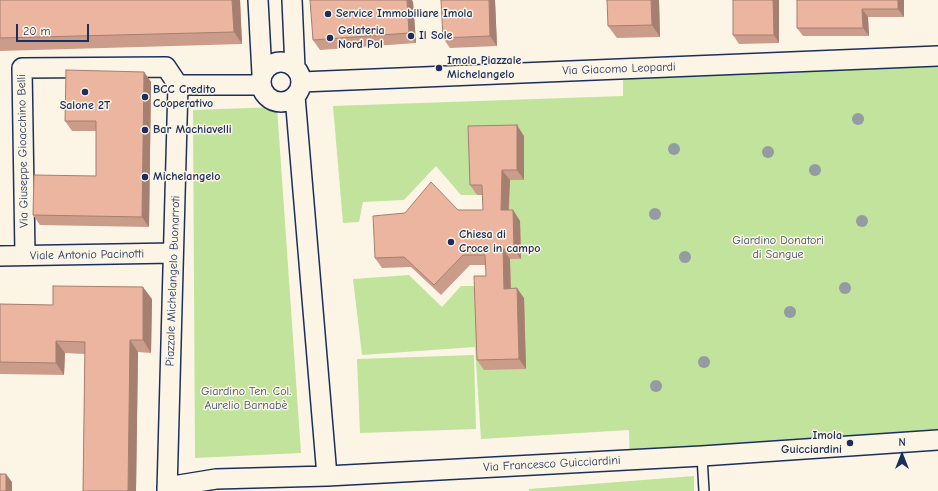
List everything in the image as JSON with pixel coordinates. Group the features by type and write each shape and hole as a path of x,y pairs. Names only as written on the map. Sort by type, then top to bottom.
{"street":[{"path":"258,0 262,91 271,101 284,102 297,82"},
{"path":"292,0 327,476"},
{"name":"Via Giacomo Leopardi","path":"297,82 938,56"},
{"path":"261,79 271,64 284,62 297,82"},
{"name":"Via Giuseppe Gioacchino Belli","path":"25,255 22,68 166,67 178,85"},
{"path":"178,85 261,79"},
{"name":"Piazzale Michelangelo Buonarroti","path":"167,489 178,85"},
{"name":"Viale Antonio Pacinotti","path":"0,256 174,253"},
{"name":"Via Francesco Guicciardini","path":"167,489 327,476 702,456 938,440"}],"lane":[{"path":"702,456 704,491"}],"green space":[{"name":"Giardino Donatori di Sangue","path":"938,49 938,450 630,471 629,430 481,439 475,347 362,355 353,279 409,275 442,307 461,286 481,286 511,299 510,259 521,259 508,220 510,180 524,179 476,136 477,195 461,195 436,166 404,200 363,202 359,222 343,223 333,106 623,96 623,64"},
{"name":"Giardino Ten. Col. Aurelio Barnabè","path":"277,107 301,453 195,458 193,110"},
{"path":"474,355 476,429 360,433 357,359"},
{"path":"694,476 694,491 529,491 529,489"}],"building":[{"path":"0,0 232,0 234,32 0,38"},
{"path":"310,0 407,0 409,33 313,40"},
{"path":"441,0 489,0 490,36 443,38"},
{"path":"607,0 651,0 652,25 608,26"},
{"path":"733,0 773,0 774,35 733,35"},
{"path":"797,0 898,0 898,9 862,9 863,28 797,28"},
{"path":"66,70 144,72 142,217 33,215 34,175 96,176 96,121 65,121"},
{"name":"Chiesa di Croce in campo","path":"517,125 517,170 502,170 501,210 513,210 514,249 503,249 504,289 517,288 519,359 477,360 474,276 486,276 485,255 463,255 434,285 404,257 375,258 373,216 405,213 431,182 458,210 483,210 482,185 470,185 468,126"},
{"path":"53,286 143,287 143,340 130,340 128,491 83,491 85,342 56,341 56,363 0,362 0,304 53,305"},
{"path":"0,474 6,474 6,491 0,491"}],"place":[{"name":"Service Immobiliare Imola","path":"328,14"},
{"name":"Il Sole","path":"411,36"},
{"name":"Gelateria Nord Pol","path":"330,38"},
{"name":"Imola Piazzale Michelangelo","path":"439,68"},
{"name":"Salone 2T","path":"85,92"},
{"name":"BCC Credito Cooperativo","path":"145,97"},
{"name":"Bar Machiavelli","path":"145,130"},
{"name":"Michelangelo","path":"145,177"},
{"name":"Chiesa di Croce in campo","path":"451,242"},
{"name":"Imola Guicciardini","path":"850,443"}]}
